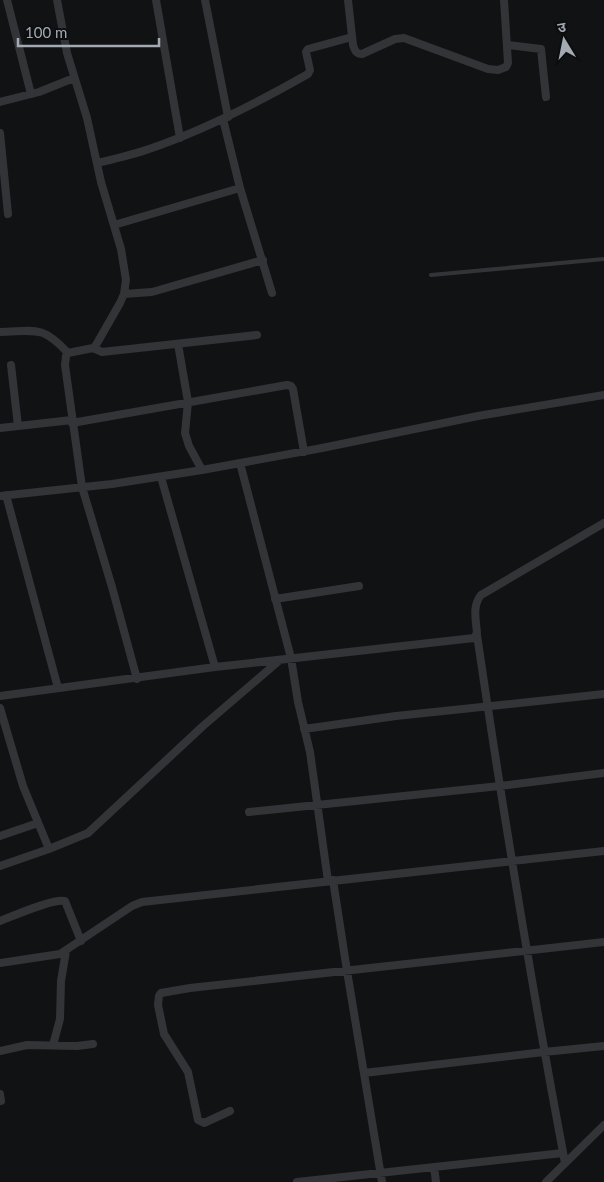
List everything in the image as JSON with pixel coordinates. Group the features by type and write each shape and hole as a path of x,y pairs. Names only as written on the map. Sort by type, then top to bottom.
{"street":[{"path":"7,0 31,94"},
{"path":"57,0 67,53 87,118 123,260 126,280 124,294 100,340 93,348"},
{"path":"156,0 180,138"},
{"path":"205,0 225,118 240,188 272,293"},
{"path":"348,0 354,51 358,54 362,54 395,39 404,38 493,70 506,67 509,57 504,0"},
{"path":"97,163 148,150 225,118 308,74 310,70 306,53 308,49 352,37"},
{"path":"508,45 541,48 546,97"},
{"path":"0,102 31,94 74,78"},
{"path":"0,133 8,214"},
{"path":"114,225 240,188"},
{"path":"124,294 152,292 263,260"},
{"path":"0,332 37,330 44,332 51,336 68,353"},
{"path":"68,353 93,348 102,352 179,347 257,335"},
{"path":"179,347 188,402 185,426 187,438 202,470"},
{"path":"68,353 65,365 82,487 137,678"},
{"path":"11,365 18,426"},
{"path":"0,428 72,422 284,385 291,386 304,452"},
{"path":"58,688 3,496 202,470 304,452 478,416 604,395"},
{"path":"240,463 291,658 298,702 310,752 382,1182"},
{"path":"160,477 215,667"},
{"path":"565,1163 512,862 477,635 475,608 476,601 481,595 604,523"},
{"path":"275,599 359,586"},
{"path":"0,696 215,667 470,638 477,635"},
{"path":"0,866 49,850 82,836 96,827 203,726 280,659"},
{"path":"304,729 488,706 604,694"},
{"path":"0,708 14,762 49,850"},
{"path":"249,812 318,806 604,773"},
{"path":"0,836 38,823"},
{"path":"0,963 53,956 66,951 132,906 142,902 604,851"},
{"path":"0,921 61,900 65,901 81,941"},
{"path":"230,1111 204,1123 198,1120 188,1072 164,1034 158,1005 161,993 190,988 604,942"},
{"path":"53,1045 60,1019 61,981 66,951"},
{"path":"0,1051 27,1045 77,1046 93,1044"},
{"path":"364,1073 604,1046"},
{"path":"546,1182 604,1125"},
{"path":"297,1182 563,1152"},
{"path":"434,1167 436,1182"}],"lane":[{"path":"431,275 604,259"}]}
